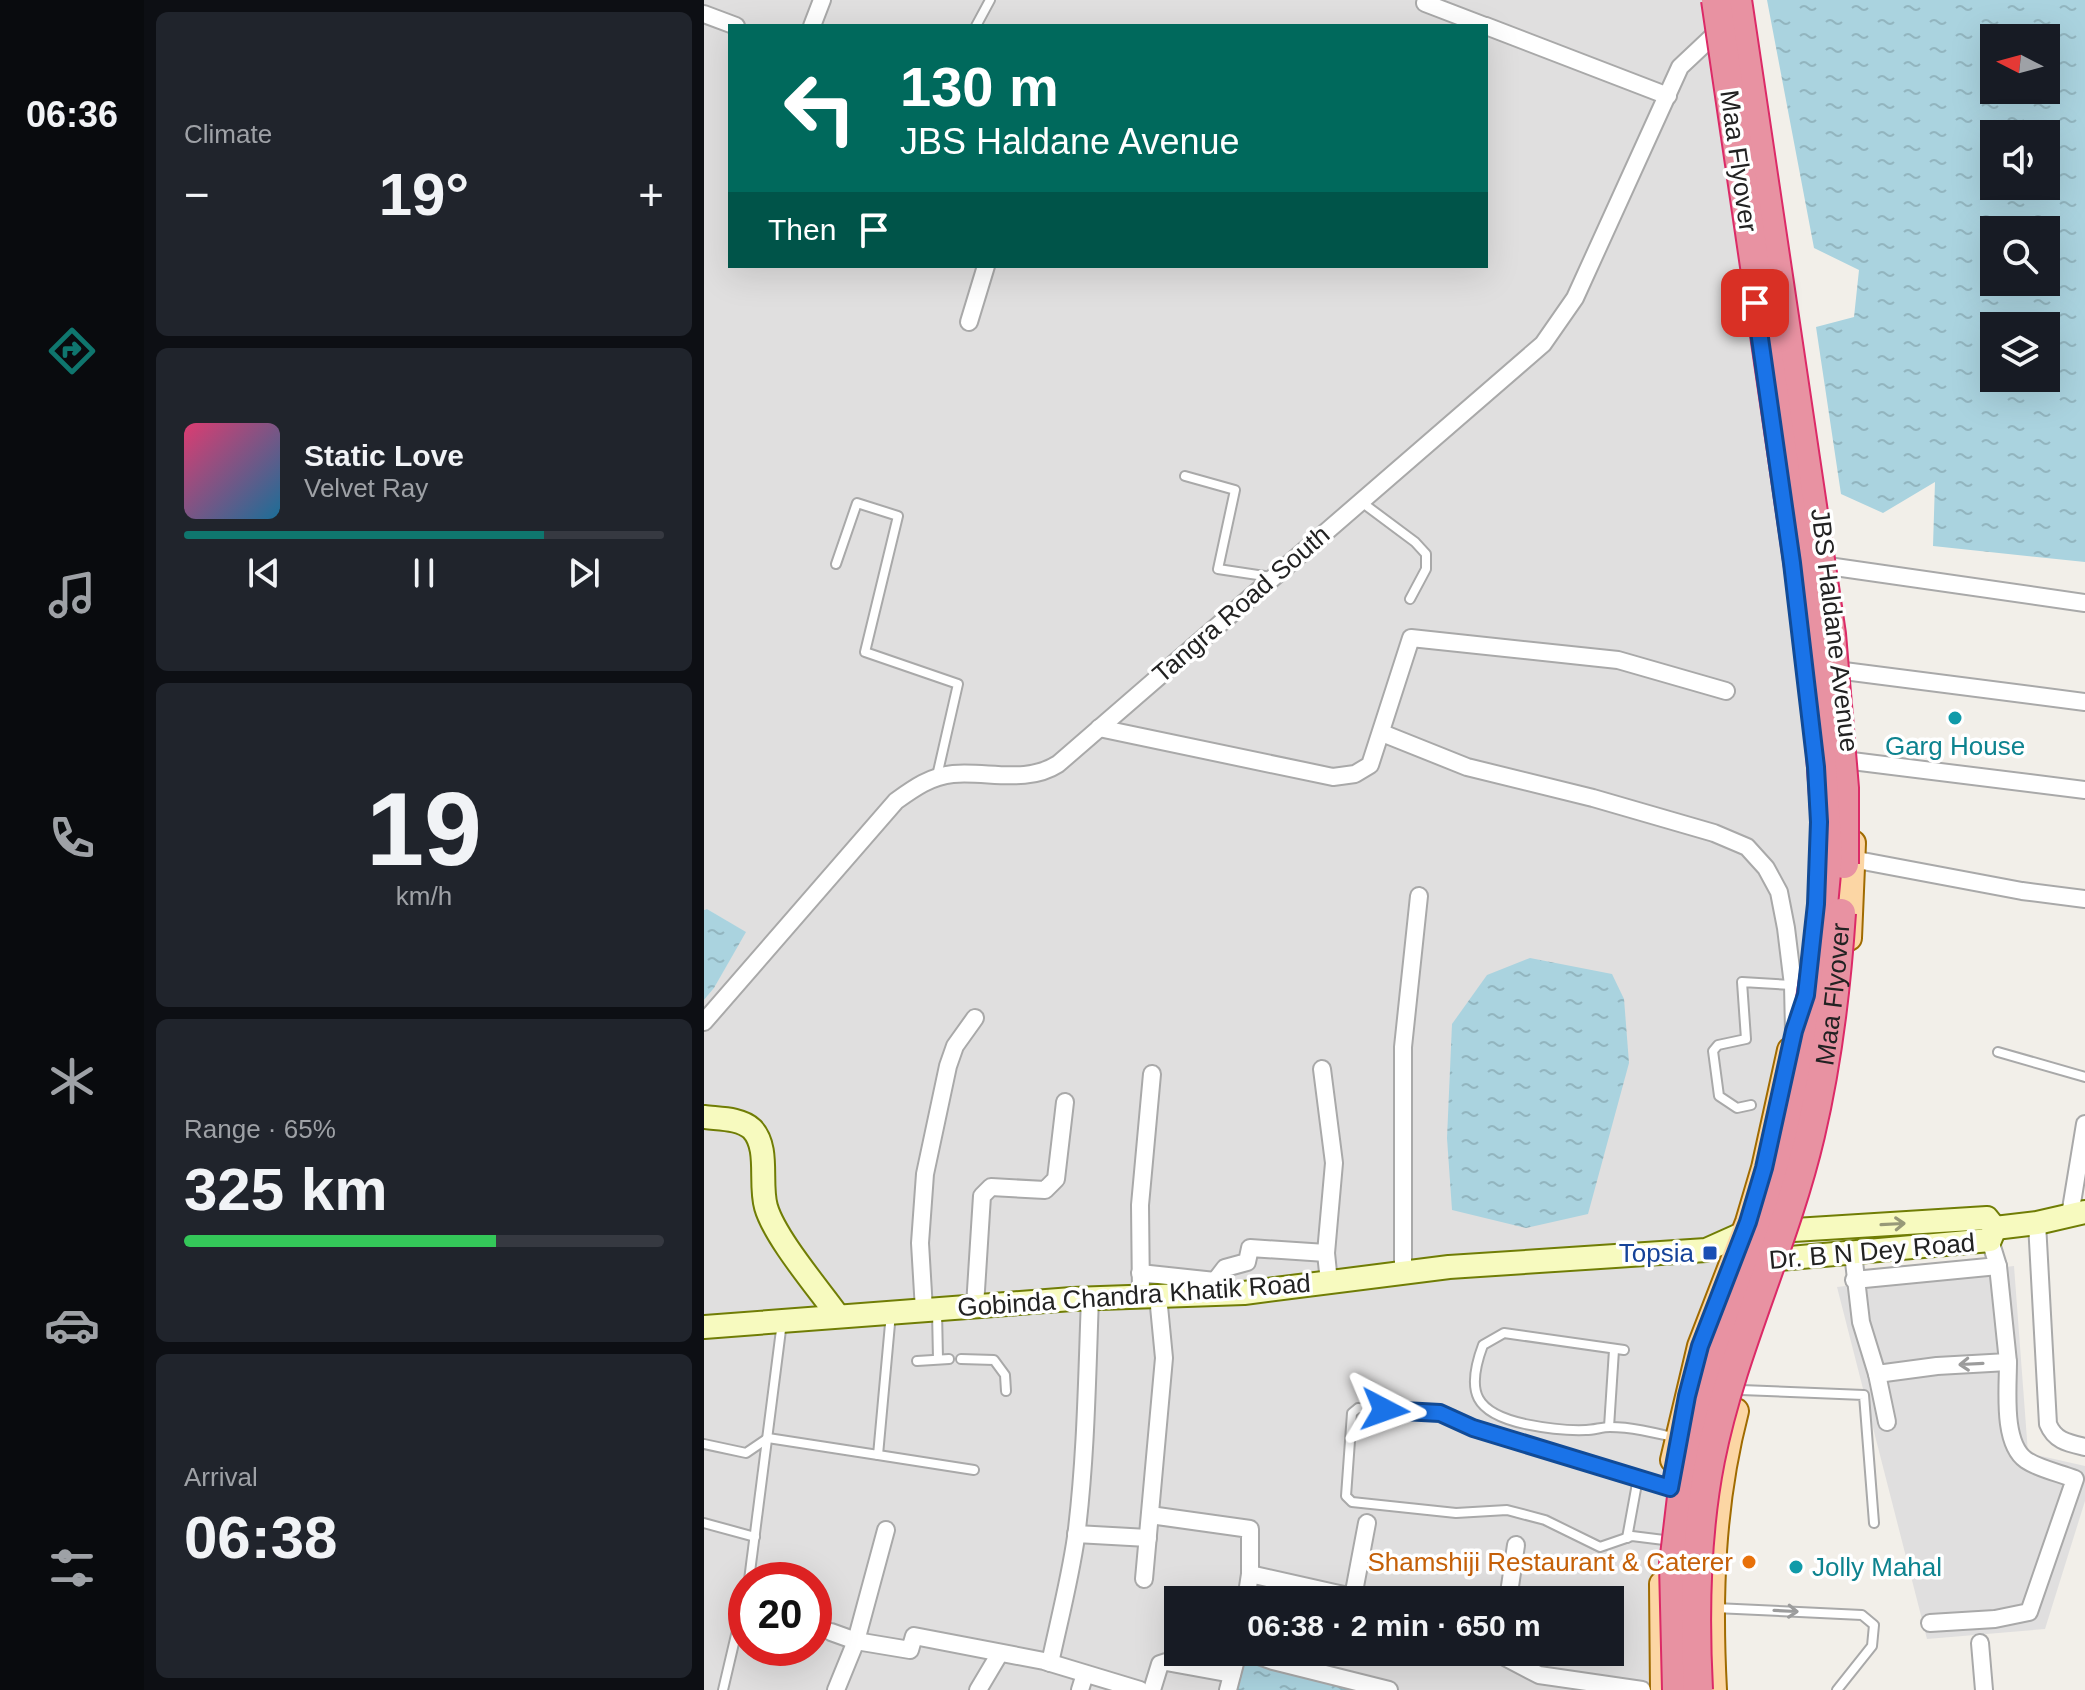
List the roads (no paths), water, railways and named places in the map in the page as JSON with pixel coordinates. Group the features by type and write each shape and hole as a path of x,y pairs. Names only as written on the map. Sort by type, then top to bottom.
{"highway":[{"name":"Maa Flyover","path":"1677,1690 1674,1564 1687,1455 1709,1377 1773,1190 1794,1108 1819,948 1828,852 1816,683 1716,0"},
{"name":"Maa Flyover","path":"1698,1690 1698,1557 1710,1461 1726,1391 1809,1136 1823,1069 1835,982 1846,822 1831,634 1737,0"}],"main road":[{"name":"JBS Haldane Avenue","path":"1663,1690 1664,1540 1678,1438 1700,1346 1744,1233 1764,1168 1794,1031 1806,995 1816,904 1819,822 1816,767 1792,563 1708,0"},
{"name":"JBS Haldane Avenue","path":"1714,1690 1711,1578 1729,1436 1741,1390 1813,1171 1830,1093 1851,915 1852,859 1852,761 1844,671 1744,0"},
{"path":"704,1117 729,1120 751,1128 758,1138 762,1154 762,1184 771,1220 838,1316"},
{"name":"Dr. B N Dey Road","path":"1706,1250 1733,1263 1853,1253 1992,1234 2078,1213"},
{"name":"Dr. B N Dey Road","path":"1706,1250 1744,1233 1987,1218 1992,1234"},
{"name":"Gobinda Chandra Khatik Road","path":"704,1327 1090,1298 1244,1293 1449,1267 1706,1250"}],"street":[{"path":"813,24 822,0"},
{"path":"1426,0 1425,3 1480,24"},
{"path":"704,14 731,24"},
{"path":"1488,27 1668,96"},
{"path":"1714,35 1748,30"},
{"name":"Tangra Road South","path":"704,1022 896,801 919,784 937,777 953,774 1033,775 1048,771 1527,359 1557,326 1575,298 1680,67 1714,35"},
{"path":"969,322 985,268"},
{"path":"1828,566 2085,603"},
{"path":"1099,728 1333,777 1355,774 1370,765 1411,638 1618,660 1726,691"},
{"path":"1844,671 2085,702"},
{"path":"1382,733 1467,767 1593,798 1714,833 1747,847 1766,868 1779,892 1793,985 1794,1031"},
{"path":"1852,761 2085,790"},
{"path":"1852,859 2022,891 2085,899"},
{"path":"1403,1273 1403,1047 1419,896"},
{"path":"930,1309 920,1243 925,1174 948,1066 955,1046 975,1018"},
{"path":"1322,1069 1334,1163 1326,1253 1329,1282"},
{"path":"1144,1579 1164,1358 1149,1296 1140,1273 1140,1205 1152,1074"},
{"path":"975,1306 982,1196 991,1187 1045,1190 1056,1179 1065,1102"},
{"path":"2078,1213 2085,1124"},
{"path":"2037,1223 2048,1424 2052,1435 2085,1447"},
{"path":"1930,1623 1995,1619 2029,1612 2075,1479 2027,1461 2015,1446 2009,1421 2008,1362 1992,1234"},
{"path":"1140,1273 1215,1281 1225,1268 1247,1262 1250,1248 1326,1253"},
{"path":"1853,1253 1861,1322 1877,1374 1887,1422"},
{"path":"1854,1280 1998,1266"},
{"path":"1050,1663 1076,1534 1090,1298"},
{"path":"1877,1374 1937,1366 2008,1362"},
{"path":"1150,1515 1250,1529 1248,1586"},
{"path":"1360,1586 1367,1523"},
{"path":"836,1690 856,1641 886,1530"},
{"path":"1076,1534 1148,1538"},
{"path":"1510,1586 1516,1545"},
{"path":"1250,1574 1302,1586"},
{"path":"832,1632 856,1641 910,1650 914,1636 1050,1663 1083,1682 1140,1690"},
{"path":"1980,1643 1984,1690"},
{"path":"978,1690 1000,1653"},
{"path":"1152,1690 1160,1664 1166,1662 1230,1682"},
{"path":"1293,1666 1389,1690"},
{"path":"1522,1666 1539,1675 1642,1690"}],"lane":[{"path":"977,24 990,0"},
{"path":"1185,476 1235,490 1218,569 1272,577"},
{"path":"1360,501 1415,542 1426,554 1426,569 1410,599"},
{"path":"836,564 857,503 898,516 865,652 958,684 937,777"},
{"path":"1751,1105 1737,1108 1719,1096 1713,1051 1718,1045 1746,1039 1742,982 1793,985"},
{"path":"1998,1052 2085,1077"},
{"path":"1852,1226 1853,1253"},
{"path":"930,1309 938,1359"},
{"path":"878,1455 891,1312"},
{"path":"752,1562 782,1321"},
{"path":"1609,1427 1619,1350 1504,1333 1483,1345 1473,1382 1477,1399 1501,1419 1556,1430 1609,1427 1678,1438"},
{"path":"917,1361 949,1359"},
{"path":"961,1359 994,1360 1005,1375 1006,1391"},
{"path":"1741,1390 1864,1395 1874,1523"},
{"path":"1664,1540 1632,1536 1600,1547 1545,1520 1507,1510 1456,1513 1352,1502 1346,1496 1352,1413 1358,1408 1440,1413 1473,1428 1670,1488"},
{"path":"705,1448 746,1453 768,1438 974,1470"},
{"path":"1627,1538 1638,1478"},
{"path":"704,1523 755,1537"},
{"path":"1710,1608 1862,1615 1874,1625 1872,1646 1837,1690"},
{"path":"723,1690 729,1666"}],"water":[{"path":"1767,0 2085,0 2085,562 1933,546 1935,482 1883,513 1841,494 1816,327 1854,317 1859,270 1814,248"},
{"path":"704,910 746,932 704,1000"},
{"path":"1530,958 1612,974 1624,999 1629,1063 1588,1214 1526,1228 1452,1210 1447,1138 1452,1024 1487,975"},
{"path":"1243,1666 1274,1666 1372,1690 1237,1690"}],"place":[{"name":"Garg House","path":"1955,718"},
{"name":"Topsia","path":"1710,1253"},
{"name":"Shamshiji Restaurant & Caterer","path":"1749,1562"},
{"name":"Jolly Mahal","path":"1796,1567"}]}
